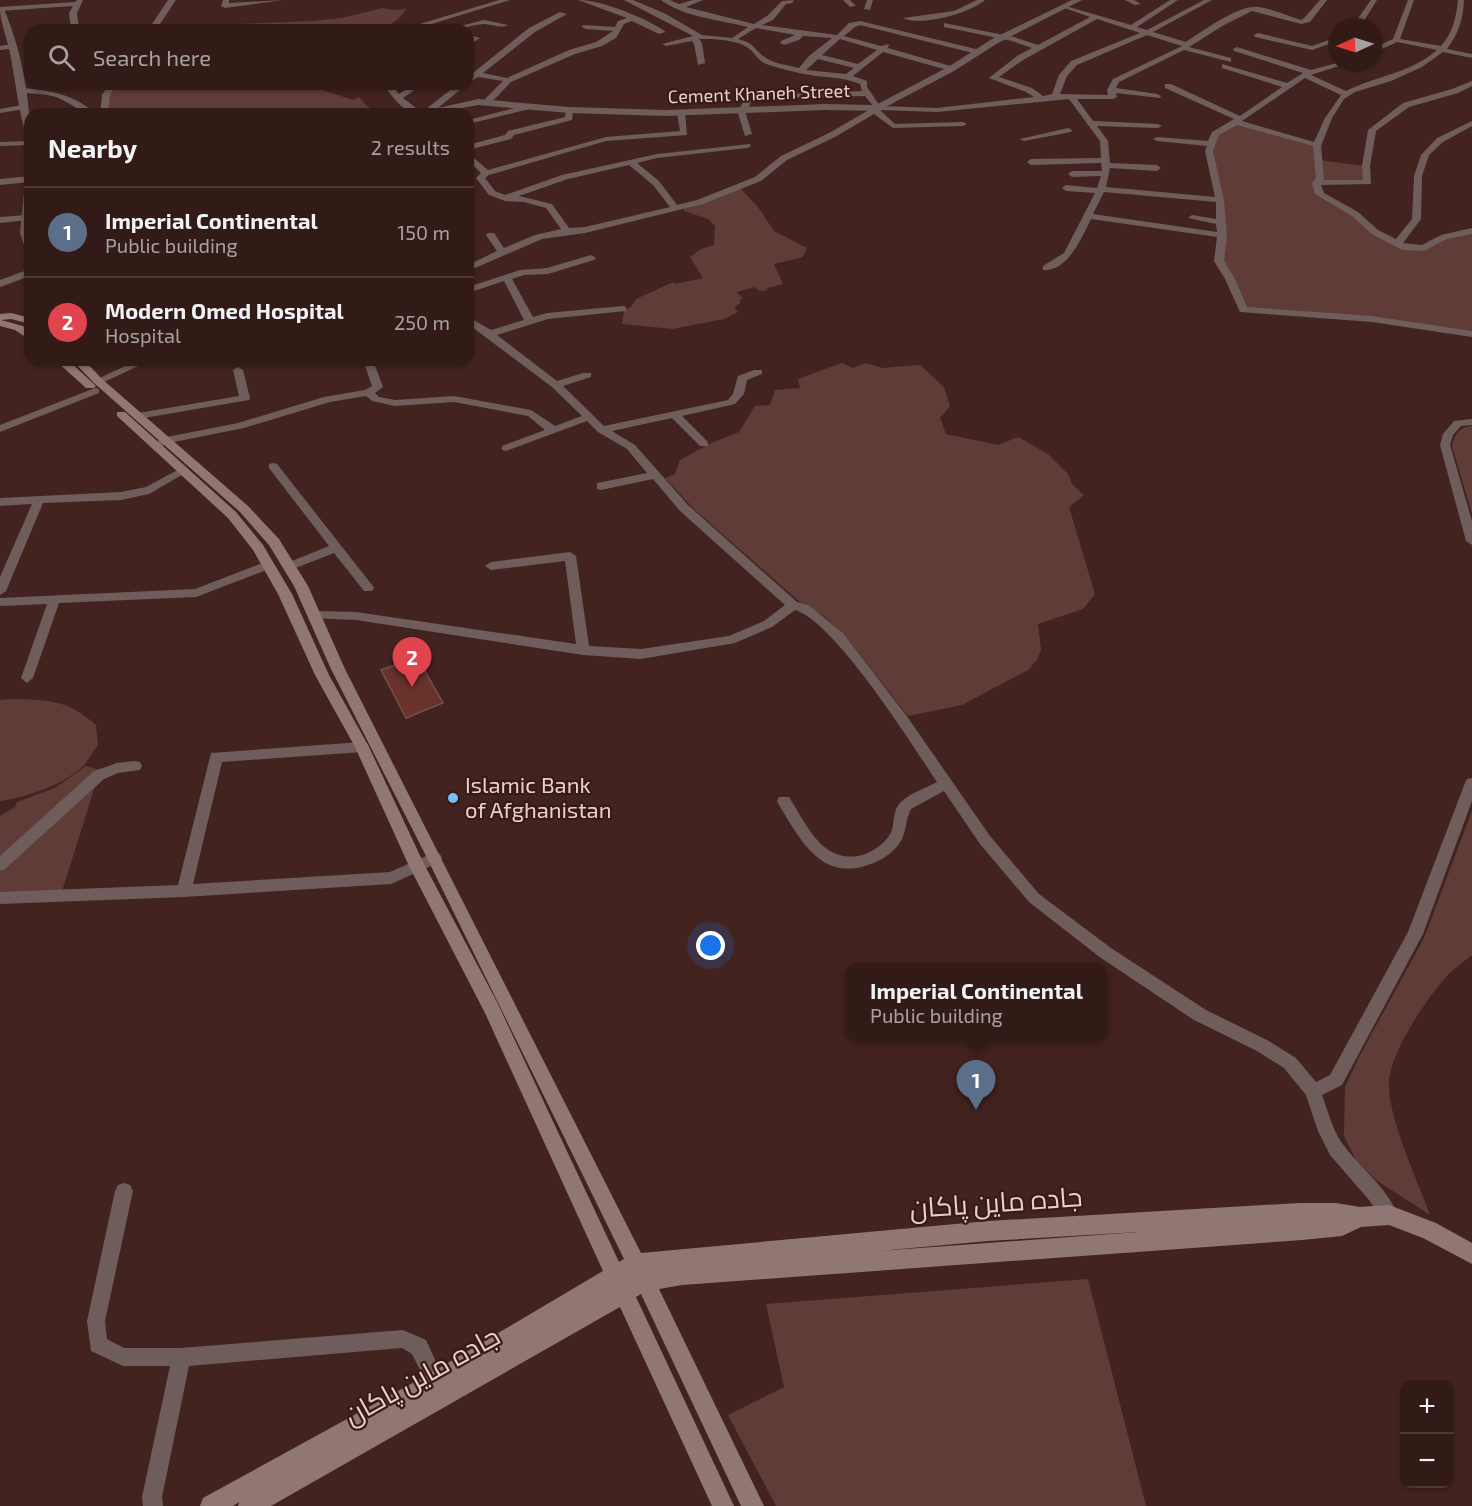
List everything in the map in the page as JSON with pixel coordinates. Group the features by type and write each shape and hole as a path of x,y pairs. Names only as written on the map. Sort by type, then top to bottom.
{"main road":[{"path":"0,317 11,316 24,319"},
{"path":"0,323 19,328 24,332"},
{"path":"69,366 138,416 183,470 232,515 258,548 296,614 322,675 362,747 417,866 491,1008 723,1506"},
{"path":"82,366 96,386 160,443 244,509 274,542 287,564 640,1272 753,1506"},
{"name":"جاده ماین پاکان","path":"640,1272 682,1275 1302,1230 1342,1226 1360,1217 1389,1215 1430,1230 1472,1254"},
{"path":"211,1506 436,1381 640,1272"},
{"name":"جاده ماین پاکان","path":"249,1506 549,1337 619,1284"}],"street":[{"path":"156,24 172,0"},
{"path":"226,0 225,6 281,0"},
{"path":"423,24 494,1 507,0"},
{"path":"581,0 633,18 662,32"},
{"path":"627,0 663,16 697,38 701,63"},
{"path":"664,0 676,8 757,26 840,37 885,47 951,69"},
{"path":"676,8 700,0"},
{"path":"734,40 738,35 770,18 784,2 791,0"},
{"path":"846,0 852,6"},
{"path":"868,9 870,0"},
{"path":"907,18 956,13 967,10 982,0"},
{"name":"Cement Khaneh Street","path":"447,108 488,101 569,110 681,113 816,107 876,109 951,69 1000,38 1075,0"},
{"path":"1128,0 1137,4"},
{"path":"1132,27 1175,0"},
{"path":"1055,96 1063,75 1074,63 1148,32 1209,0"},
{"path":"474,265 532,237 566,230 585,230 700,202 758,179 784,158 832,135 876,109 937,110 1001,107 1055,96 1113,97 1111,90 1116,81 1185,47 1221,23 1251,9 1259,9 1301,22 1307,20 1324,0"},
{"path":"1362,18 1374,0"},
{"path":"1396,40 1412,0"},
{"path":"1316,183 1320,178 1317,145 1331,113 1346,94 1405,73 1435,58 1451,41 1461,11 1461,0"},
{"path":"24,113 13,46 1,13 79,2"},
{"path":"75,24 74,13 79,2"},
{"path":"1064,6 1148,32 1287,86"},
{"path":"474,76 532,30 563,14"},
{"path":"1041,98 1029,90 993,78 1006,67 1097,16"},
{"path":"488,101 508,80 577,50 599,44 613,36 621,23 633,18"},
{"path":"474,24 484,22 504,25"},
{"path":"801,70 852,25 860,23 977,52"},
{"path":"947,25 1000,38 1014,39 1038,48"},
{"path":"586,27 618,29"},
{"path":"784,44 801,33"},
{"path":"1258,35 1312,48 1328,42"},
{"path":"666,44 697,38 734,40 754,49 760,58 770,63 801,70 818,84 869,93"},
{"path":"1382,47 1396,40 1472,56"},
{"path":"0,48 13,46"},
{"path":"748,134 741,110 745,107 751,91 775,95 848,76 885,47"},
{"path":"1237,49 1307,74 1346,94"},
{"path":"812,58 817,56 860,67"},
{"path":"1328,68 1307,74 1287,86 1238,121 1215,134 1210,144 1209,151 1220,200 1222,235 1219,261 1230,279 1243,310 1347,317 1472,334"},
{"path":"477,74 508,80"},
{"path":"848,76 864,83 863,87 869,93 876,109 893,126 963,124"},
{"path":"1316,183 1368,182 1365,166 1372,130 1406,105 1455,91 1472,83"},
{"path":"20,86 24,84"},
{"path":"816,107 818,84"},
{"path":"20,86 24,87"},
{"path":"1168,86 1238,121 1317,145"},
{"path":"41,90 65,96 83,108"},
{"path":"105,108 106,95 109,90"},
{"path":"393,90 408,108"},
{"path":"398,98 410,90"},
{"path":"433,108 455,90"},
{"path":"1111,90 1157,96"},
{"path":"1046,268 1067,255 1100,190 1106,166 1104,141 1070,95"},
{"path":"474,120 531,106"},
{"path":"0,111 22,107"},
{"path":"474,146 508,137 511,133 569,118 569,110"},
{"path":"566,230 549,206 524,199 505,198 492,193 480,178 486,173 606,139 684,133 681,113"},
{"path":"1090,123 1158,126"},
{"path":"1398,245 1399,240 1415,223 1419,204 1417,177 1422,156 1444,136 1472,123"},
{"path":"1024,139 1068,130"},
{"path":"1156,139 1210,144"},
{"path":"0,144 24,143"},
{"path":"505,198 565,177 657,156 747,146"},
{"path":"474,161 486,173"},
{"path":"631,162 656,183 675,208"},
{"path":"1031,162 1157,168"},
{"path":"1072,174 1106,166"},
{"path":"0,182 24,181"},
{"path":"1316,183 1321,195 1354,214 1375,232 1405,249 1417,249 1436,243 1444,237 1472,231"},
{"path":"1066,188 1220,200"},
{"path":"1088,216 1222,235"},
{"path":"0,220 24,218"},
{"path":"1192,218 1220,222"},
{"path":"491,235 502,252"},
{"path":"474,288 507,277 537,270 548,271 591,258"},
{"path":"0,284 24,274"},
{"path":"507,277 529,320"},
{"path":"490,334 529,320 608,308 623,309"},
{"path":"474,324 556,385 602,430 631,447 684,508 794,605 806,609 839,636 901,718 985,840 1034,897 1106,953 1200,1015 1263,1046 1290,1063 1313,1092 1326,1131 1336,1149 1389,1215"},
{"path":"0,429 134,366"},
{"path":"160,443 240,426 328,399 368,393 378,387 370,366"},
{"path":"138,416 245,398 238,370"},
{"path":"602,430 731,402 738,398 741,392 742,378 758,372"},
{"path":"556,385 587,375"},
{"path":"368,393 376,399 395,403 454,399 531,413 554,431"},
{"path":"674,414 704,444"},
{"path":"506,448 589,417"},
{"path":"1472,422 1458,423 1448,434 1446,445 1472,541"},
{"path":"273,466 368,588"},
{"path":"0,501 121,496 148,490 183,470"},
{"path":"601,486 654,475"},
{"path":"0,591 39,500"},
{"path":"287,564 293,565 336,548"},
{"path":"491,566 570,556 583,650"},
{"path":"0,602 196,593 268,566"},
{"path":"27,678 55,598"},
{"path":"314,615 356,616 583,650 641,654 731,640 768,624 794,605"},
{"path":"184,891 216,757 362,747"},
{"path":"0,865 99,775 117,768 135,766"},
{"path":"1313,1092 1336,1080 1415,934 1472,783"},
{"path":"784,801 826,858 841,863 864,861 885,849 897,836 902,809 906,805 945,784"},
{"path":"0,898 184,891 391,878 435,858"},
{"path":"124,1191 96,1321 98,1344 123,1357 181,1357 403,1339 419,1347 436,1381"},
{"path":"153,1506 152,1497 181,1357"}],"shaded area":[{"path":"383,8 406,9 391,24 233,24 312,21 342,18"},
{"path":"111,90 323,90 353,100 359,97 370,108 106,108"},
{"path":"1235,122 1317,145 1318,160 1366,166 1368,182 1317,183 1317,188 1375,232 1417,249 1444,237 1472,231 1472,334 1419,325 1243,310 1220,266 1221,249 1210,144 1215,134"},
{"path":"739,187 758,207 774,231 807,248 803,257 774,264 783,284 767,288 767,290 760,291 755,287 737,292 743,299 739,300 741,303 734,307 738,312 724,319 672,329 622,324 624,310 631,307 636,299 673,282 675,284 703,278 690,257 701,249 714,245 715,226 708,219 684,211 684,206"},
{"path":"842,363 853,368 866,363 882,368 920,365 944,387 950,406 940,418 946,434 998,445 1018,437 1048,454 1068,474 1072,484 1084,495 1069,507 1095,594 1083,609 1038,624 1041,650 1037,660 1028,670 962,705 908,716 844,634 824,616 801,603 695,510 665,478 675,474 680,460 709,444 739,432 755,406 770,405 775,390 800,388 798,379"},
{"path":"1472,426 1472,514 1452,446 1458,432"},
{"path":"0,700 47,701 76,710 96,725 98,745 84,765 67,778 33,793 0,801"},
{"path":"86,766 100,770 59,901 0,903 0,816 15,807 17,802 55,788"},
{"path":"1472,811 1472,955 1447,976 1429,998 1409,1029 1390,1075 1389,1088 1394,1118 1430,1215 1376,1180 1356,1160 1344,1136 1345,1087 1424,938"},
{"path":"1088,1279 1146,1506 776,1506 728,1415 784,1387 766,1304"}],"building":[{"path":"417,657 443,703 406,718 381,670"}],"place":[{"name":"Modern Omed Hospital","path":"412,687"},
{"name":"Islamic Bank of Afghanistan","path":"453,798"},
{"name":"Imperial Continental","path":"976,1110"}]}
